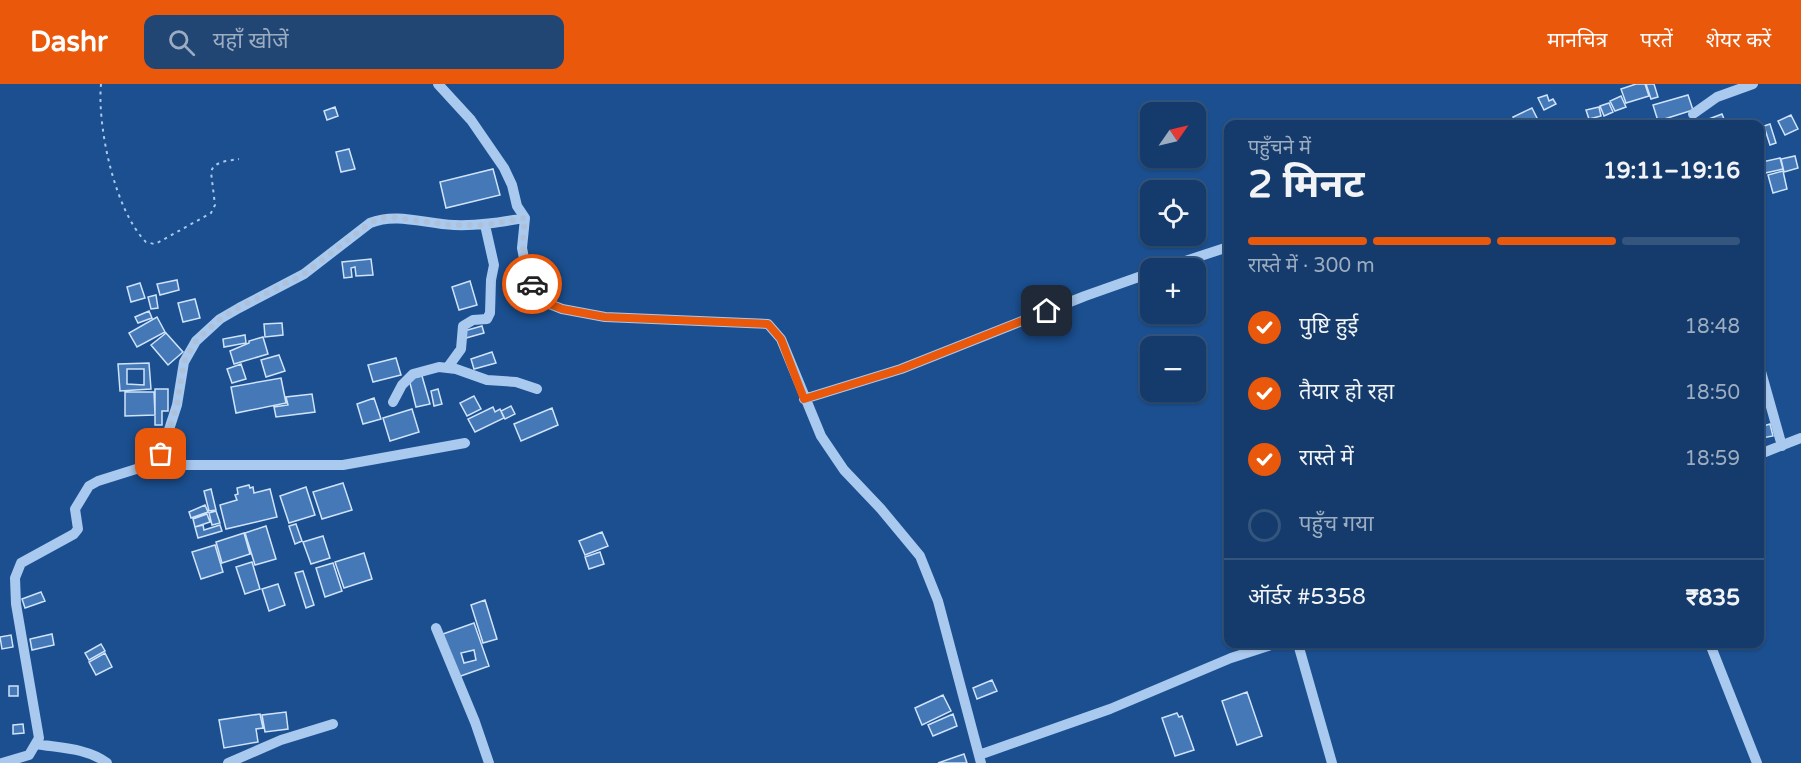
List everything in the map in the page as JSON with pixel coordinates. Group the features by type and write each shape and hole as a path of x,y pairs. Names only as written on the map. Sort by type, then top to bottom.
{"street":[{"path":"438,84 471,120 504,168 512,185 517,206 525,218 522,248 528,279 547,303 562,309 605,317 768,324 781,339 821,436 844,470 920,556 939,601 980,759 1110,709 1231,658 1262,648"},
{"path":"1693,114 1717,97 1753,84"},
{"path":"150,465 158,458 167,437 177,405 184,362 196,341 220,319 304,274 370,223 381,218 403,218 451,225 485,225 525,218"},
{"path":"448,367 461,349 463,326 473,320 487,319 490,314 494,265 485,225"},
{"path":"1194,258 1224,248"},
{"path":"804,399 901,369 1140,277"},
{"path":"393,402 402,385 413,374 428,369 448,367 487,381 516,382 537,388"},
{"path":"1764,382 1782,446"},
{"path":"1764,453 1801,438"},
{"path":"2,763 29,755 39,738 16,604 15,578 18,568 21,563 78,530 75,509 89,486 150,465 343,465 465,443"},
{"path":"436,628 476,722 489,763"},
{"path":"1299,648 1332,763"},
{"path":"1712,648 1757,763"},
{"path":"228,763 281,740 333,724"},
{"path":"36,744 86,752 107,763"}],"path":[{"path":"101,84 105,137 112,176 120,198 146,242 154,244 159,242 211,213 215,205 212,168 218,164 238,159"}],"building":[{"path":"1636,84 1645,84 1649,96 1626,103 1621,89"},
{"path":"1646,84 1654,84 1658,97 1651,99"},
{"path":"1547,95 1549,101 1553,99 1556,104 1544,110 1538,98"},
{"path":"1688,95 1693,110 1658,120 1653,105"},
{"path":"1621,96 1626,107 1615,111 1610,101"},
{"path":"1609,103 1613,112 1604,116 1600,106"},
{"path":"335,107 338,116 327,120 324,111"},
{"path":"1599,107 1601,116 1589,119 1586,110"},
{"path":"1532,108 1538,120 1515,120 1513,117"},
{"path":"1722,114 1724,120 1706,120"},
{"path":"1791,115 1798,129 1785,135 1778,121"},
{"path":"1770,124 1776,143 1770,145 1764,126"},
{"path":"349,149 355,169 341,172 336,152"},
{"path":"1795,156 1798,168 1784,172 1781,159"},
{"path":"1780,158 1783,169 1765,173 1764,162"},
{"path":"493,169 500,195 446,208 440,182"},
{"path":"1783,171 1787,189 1773,193 1768,175"},
{"path":"371,259 373,275 356,276 355,267 351,268 352,277 344,278 342,262"},
{"path":"177,280 179,290 160,295 157,284"},
{"path":"470,281 477,305 459,310 452,287"},
{"path":"140,283 145,298 131,302 127,287"},
{"path":"156,295 158,308 151,309 148,297"},
{"path":"195,299 200,318 183,322 178,303"},
{"path":"149,311 152,318 138,323 135,317"},
{"path":"157,317 165,332 137,347 129,333"},
{"path":"282,323 283,335 265,337 264,324"},
{"path":"482,326 484,333 466,338 464,331"},
{"path":"166,333 183,352 168,365 151,345"},
{"path":"245,335 246,343 224,347 223,339"},
{"path":"263,337 268,354 234,364 230,351"},
{"path":"492,352 496,363 474,369 471,359"},
{"path":"279,355 285,371 266,377 261,360"},
{"path":"396,358 401,375 373,382 368,365"},
{"path":"149,363 151,389 120,391 118,364","holes":["127,369 144,369 144,385 127,384"]},
{"path":"241,364 246,379 232,383 227,369"},
{"path":"422,376 430,404 416,407 409,379"},
{"path":"281,378 286,403 236,413 231,387"},
{"path":"155,389 168,389 168,411 162,411 162,425 155,425"},
{"path":"438,389 442,404 434,406 431,391"},
{"path":"125,392 154,392 155,415 125,416"},
{"path":"312,394 315,412 276,417 274,407 288,405 286,397"},
{"path":"474,396 481,409 467,416 460,403"},
{"path":"374,398 381,419 363,424 357,404"},
{"path":"511,406 515,414 505,419 501,411"},
{"path":"493,407 495,412 500,409 504,418 475,432 468,419"},
{"path":"552,408 558,425 521,441 514,424"},
{"path":"412,409 419,432 390,441 383,418"},
{"path":"1770,424 1773,436 1764,438 1764,426"},
{"path":"343,483 352,510 322,519 313,492"},
{"path":"249,485 250,488 253,487 254,493 270,489 277,517 226,529 220,505 237,500 235,495 238,494 237,488"},
{"path":"306,487 315,515 289,523 280,496"},
{"path":"211,489 216,510 209,511 204,491"},
{"path":"205,505 208,512 191,518 189,512"},
{"path":"216,511 220,523 212,525 209,513"},
{"path":"207,514 210,522 195,527 193,519"},
{"path":"296,524 302,541 295,544 289,526"},
{"path":"203,525 204,530 220,525 222,531 198,538 195,527"},
{"path":"266,526 276,559 255,565 245,533"},
{"path":"602,532 608,546 585,555 579,541"},
{"path":"244,533 250,554 222,563 216,542"},
{"path":"323,536 330,558 311,564 303,542"},
{"path":"215,545 223,572 201,579 192,552"},
{"path":"600,552 604,564 589,569 585,557"},
{"path":"364,553 372,579 344,588 335,562"},
{"path":"252,562 260,589 245,594 236,567"},
{"path":"333,563 342,591 325,597 316,568"},
{"path":"303,571 314,605 306,608 295,573"},
{"path":"278,584 285,605 269,611 262,589"},
{"path":"41,592 45,601 25,608 22,599"},
{"path":"485,600 497,639 483,643 471,605"},
{"path":"474,623 489,666 458,677 443,634","holes":["474,650 476,660 464,663 461,653"]},
{"path":"52,634 54,645 32,650 30,639"},
{"path":"11,635 13,647 2,649 0,637"},
{"path":"101,644 105,651 89,660 85,653"},
{"path":"105,653 112,667 96,675 89,662"},
{"path":"992,680 997,691 977,699 973,688"},
{"path":"9,686 18,686 18,696 9,696"},
{"path":"1247,692 1262,736 1237,745 1222,701"},
{"path":"943,695 951,711 922,725 915,708"},
{"path":"286,712 288,729 265,732 262,715"},
{"path":"1177,713 1179,717 1182,716 1194,750 1175,756 1162,718"},
{"path":"260,714 263,728 256,729 258,742 224,748 219,720"},
{"path":"953,714 957,726 933,736 928,725"},
{"path":"23,724 24,733 13,734 13,725"},
{"path":"964,754 967,763 938,763"}],"way so far":[{"path":"161,454 177,405 184,362 196,341 220,319 304,274 370,223 390,217 451,225 485,225 525,218 522,248 528,279 532,284"}],"route":[{"path":"532,284 547,303 562,309 605,317 768,324 781,339 804,399 901,369 1047,311"}]}
